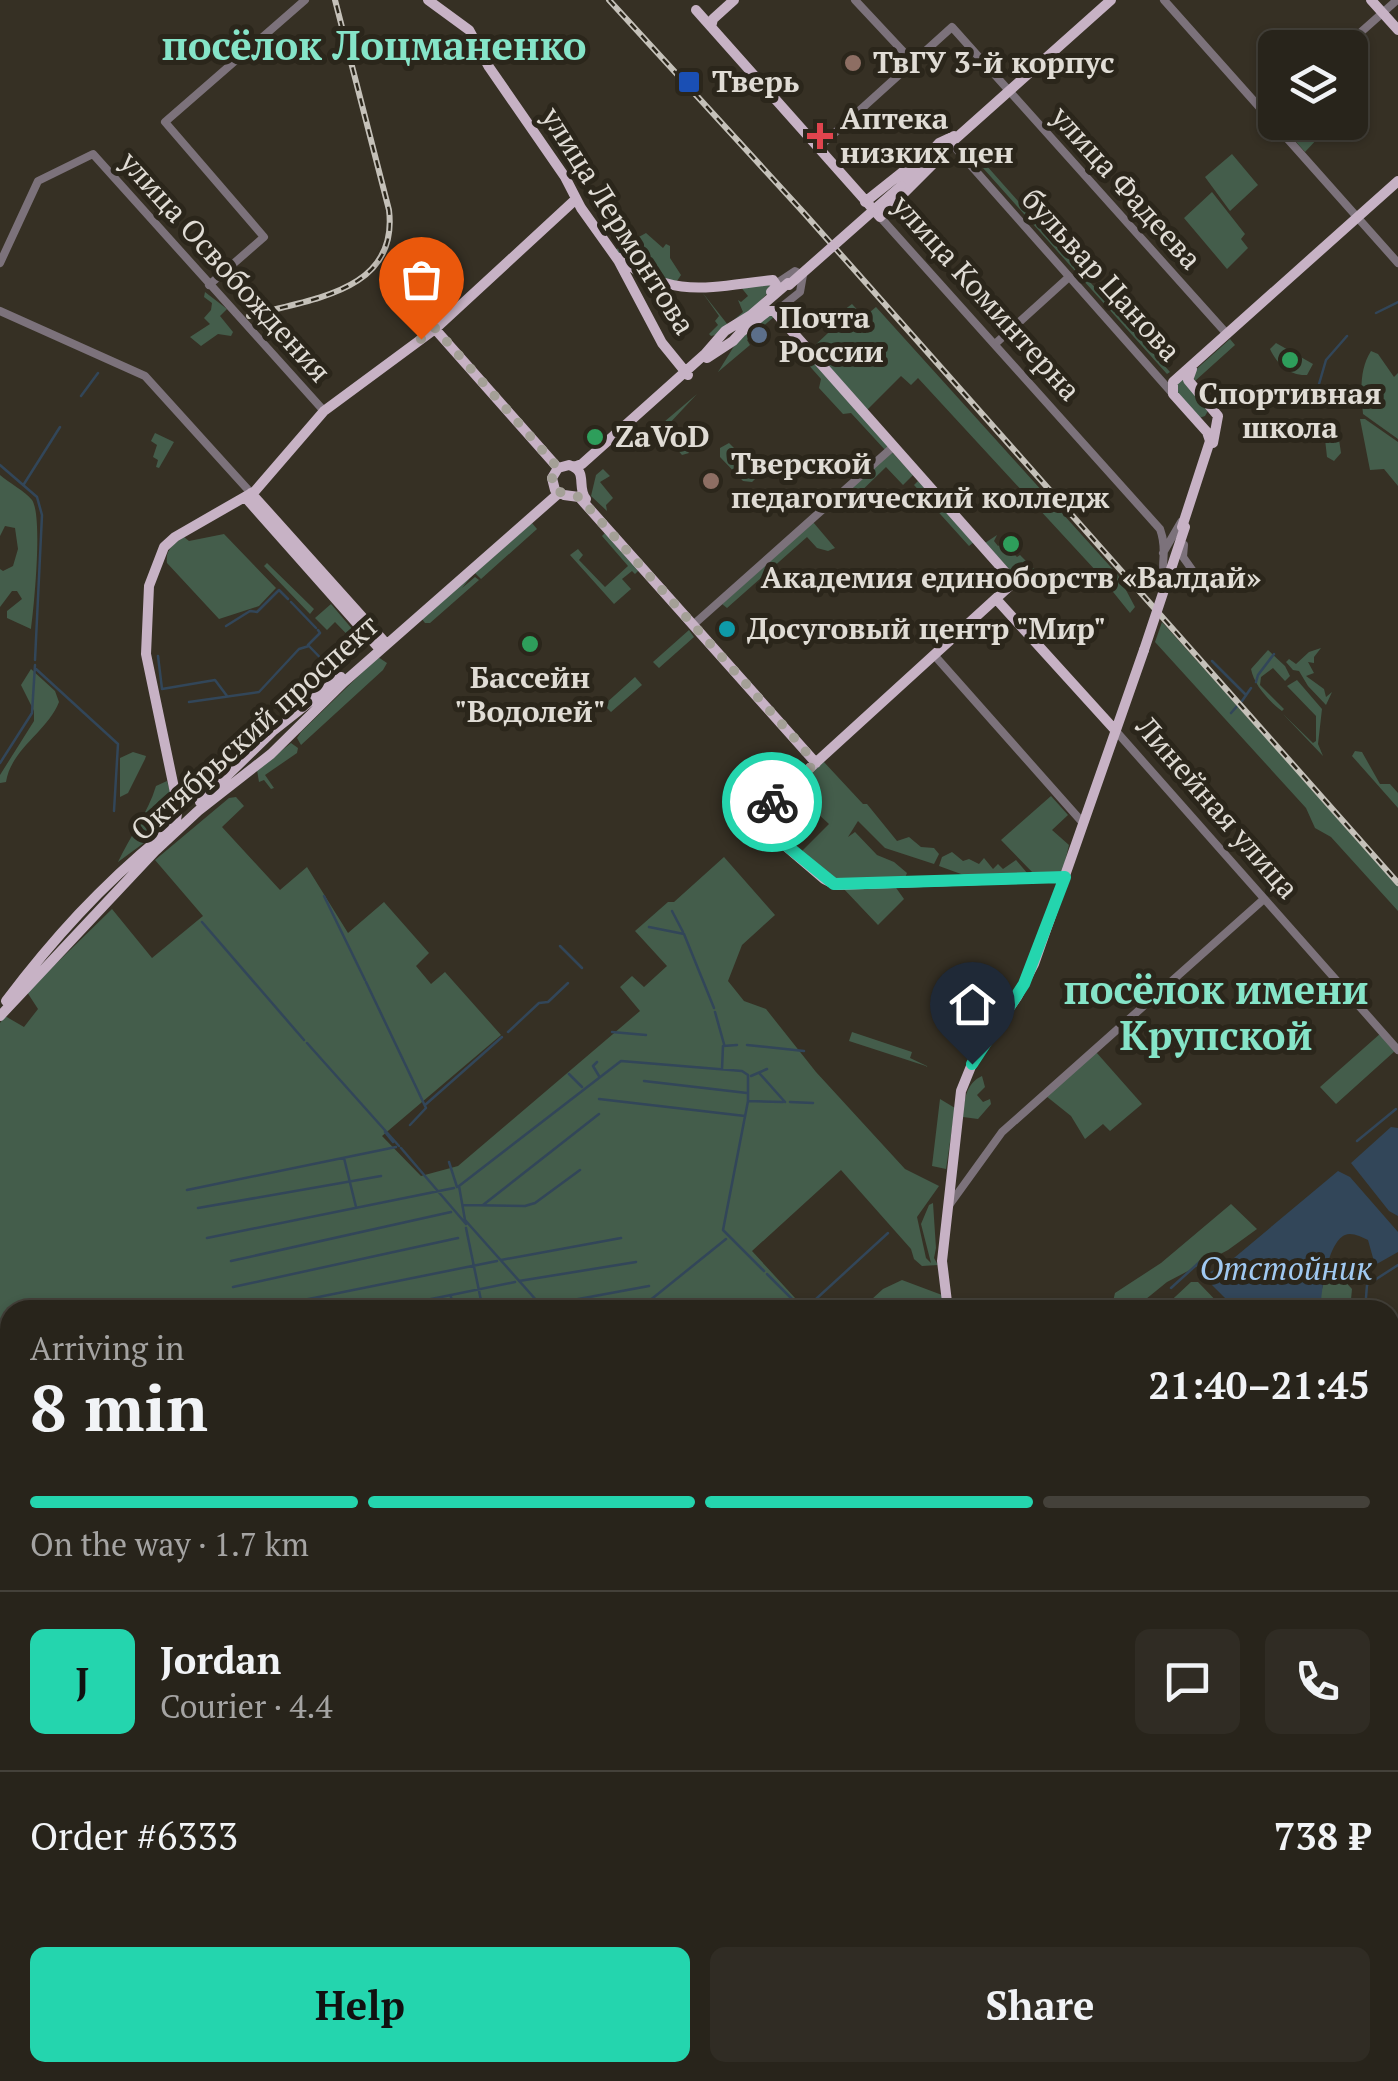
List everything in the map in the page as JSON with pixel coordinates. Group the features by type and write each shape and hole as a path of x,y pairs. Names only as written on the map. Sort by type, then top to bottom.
{"main road":[{"name":"улица Лермонтова","path":"428,0 468,29 489,67 609,246 662,343 687,374"},
{"name":"улица Коминтерна","path":"687,0 710,21 880,216"},
{"path":"687,374 725,331 751,315 1109,0"},
{"path":"1374,0 1398,27"},
{"path":"710,21 732,2"},
{"path":"866,202 939,151 954,147 1008,90"},
{"path":"880,216 926,172 939,151"},
{"path":"1179,382 1398,183"},
{"path":"878,194 891,206"},
{"path":"164,834 176,818 176,799 147,665 150,583 159,557 169,542 248,495 324,411 435,328 576,198"},
{"path":"609,246 637,271 675,287 702,289 772,280 785,284"},
{"path":"750,324 785,284"},
{"path":"1179,382 1258,308"},
{"path":"815,764 579,497 577,490 577,470 582,464 768,311 775,312 1014,584 997,600 754,819 834,884 1065,877"},
{"path":"435,328 558,468 577,470"},
{"name":"бульвар Цанова","path":"1179,382 1218,416 1211,435 1196,420 1179,382"},
{"path":"1196,420 1207,418 1211,406"},
{"path":"947,1300 942,1266 964,1084 974,1058 1024,984 1065,877 1211,435"},
{"path":"558,468 552,478 556,490 577,490"},
{"name":"Октябрьский проспект","path":"0,1008 92,897 202,800 256,746 556,490"},
{"name":"Октябрьский проспект","path":"0,1016 193,816 272,754 344,682 556,490"},
{"path":"248,495 380,643"},
{"name":"Линейная улица","path":"997,600 1115,730"},
{"path":"694,624 815,764"},
{"path":"256,746 274,736 279,742 272,754"},
{"path":"176,799 186,809 202,800"},
{"path":"92,897 84,914 89,917 100,909"}],"street":[{"path":"209,285 264,237 165,122 305,0"},
{"path":"818,148 914,62 856,0"},
{"path":"1164,0 1258,107"},
{"path":"1363,30 1397,0"},
{"name":"улица Фадеева","path":"914,62 952,28 1226,334"},
{"path":"1287,140 1398,264"},
{"path":"926,172 954,147"},
{"name":"бульвар Цанова","path":"954,147 1161,380 1179,382"},
{"name":"улица Освобождения","path":"0,262 41,179 93,154 324,411"},
{"name":"улица Коминтерна","path":"880,216 1160,529"},
{"path":"775,312 800,292 802,274 794,271 785,284"},
{"path":"995,344 1069,277"},
{"path":"0,311 146,376 248,495"},
{"path":"694,624 894,446"},
{"path":"1160,529 1162,568 1167,576 1200,585 1182,553 1188,514"},
{"path":"1160,529 1166,534 1180,529"},
{"path":"1161,556 1180,529"},
{"path":"935,656 1083,823"},
{"name":"Линейная улица","path":"1115,730 1398,1050"},
{"path":"947,1208 1014,1121 1264,900"}],"green space":[{"path":"1295,140 1316,140 1305,152"},
{"path":"1232,154 1258,185 1230,211 1205,177"},
{"path":"986,165 1170,372 1167,374 983,168"},
{"path":"1212,192 1245,234 1241,239 1248,248 1227,269 1184,218"},
{"path":"646,233 663,248 666,244 670,246 670,258 681,275 675,284 635,267 615,250"},
{"path":"772,281 775,286 737,323 720,333 709,334 718,325 715,321 719,316 702,292 728,325 743,312 738,300 748,296 740,286"},
{"path":"205,292 227,309 220,316 233,332 231,336 218,334 201,346 190,337 210,324 204,318 212,303 204,297"},
{"path":"852,304 864,317 876,307 1118,575 1135,607 1130,613 918,378 911,385 901,376 867,410 812,348 843,319 844,310"},
{"path":"769,313 775,316 747,340 750,345 718,372 736,343"},
{"path":"1230,339 1235,345 1195,381 1192,373"},
{"path":"795,341 889,446 886,451 851,413 843,414 819,388 821,379 791,345"},
{"name":"Спортивная школа","path":"1276,343 1313,364 1307,375 1280,364 1270,349"},
{"path":"1371,351 1378,354 1394,377 1398,373 1398,439 1363,414 1363,373"},
{"path":"1182,377 1209,409 1205,416 1199,418 1174,392 1175,383"},
{"path":"697,394 667,426 689,453 682,455 671,442 664,449 651,433"},
{"path":"1360,419 1398,442 1398,486 1384,469 1370,470"},
{"path":"1331,422 1337,426 1341,453 1334,461 1327,457 1324,430"},
{"path":"155,433 174,442 159,468 153,457 157,445 151,441"},
{"path":"729,443 755,469 757,477 752,482 743,481 720,457 720,448"},
{"path":"891,451 913,475 903,485 886,467 843,509 837,502"},
{"path":"603,469 610,476 600,482 613,498 606,505 607,511 591,496 596,475"},
{"path":"0,475 29,497 35,509 37,562 31,629 7,618 7,611 22,599 17,591 12,591 0,607 0,569 13,566 18,549 15,528 5,526 0,536"},
{"path":"918,481 974,542 969,546 914,485"},
{"path":"813,522 835,548 817,548 807,537 727,608 722,604"},
{"path":"532,523 537,529 481,579 475,573"},
{"path":"606,532 640,569 622,579 631,589 614,604 570,555 578,549 583,555 579,560 605,587 628,566 602,536"},
{"path":"224,534 276,588 259,606 219,619 167,563 167,554 184,537 189,541"},
{"path":"997,535 994,541 998,546 1003,543 1034,569 1021,582 985,543"},
{"path":"267,563 314,609 310,614 264,566"},
{"path":"474,573 462,588 475,577 479,580 430,623 425,623 422,619"},
{"path":"331,604 364,643 361,649 335,622 327,630 315,618"},
{"path":"1162,622 1398,885 1398,911 1331,837 1315,828 1306,808 1155,642"},
{"path":"689,630 694,637 659,668 653,662"},
{"path":"1321,648 1314,663 1308,662 1314,673 1306,676 1324,689 1326,697 1332,692 1326,705 1299,671 1286,662 1289,659 1296,664 1309,652"},
{"path":"1268,650 1290,676 1285,681 1273,668 1261,677 1260,685 1282,711 1263,692 1251,669"},
{"path":"378,657 387,663 383,670 301,745 297,738 301,732"},
{"path":"31,669 55,691 59,702 15,760 6,782 0,783 0,775 34,721 34,711 21,685"},
{"path":"635,677 642,685 611,712 604,705"},
{"path":"1297,680 1322,709 1318,744 1323,756 1283,714 1313,743 1316,741 1316,716 1287,686"},
{"path":"291,743 298,748 297,753 265,775 274,788 264,780 259,782 257,770"},
{"path":"1355,751 1362,752 1380,784 1390,784 1398,793 1398,808 1352,756"},
{"path":"133,752 146,756 128,793 120,797 120,758"},
{"path":"823,761 867,804 897,841 909,837 921,847 934,848 939,854 934,864 885,848 858,821 848,837 855,832 877,855 907,873 904,880 831,882 800,853 829,824 793,791"},
{"path":"167,781 174,805 171,823 118,862 156,786"},
{"path":"1051,796 1068,815 1052,830 1069,845 1062,874 1034,874 1001,840"},
{"path":"236,797 244,806 222,827 280,890 307,867 348,933 384,902 429,953 416,966 431,984 445,972 501,1035 382,1136 421,1176 458,1166 640,1011 620,987 632,976 644,987 667,966 635,931 724,857 775,915 742,945 728,981 744,1001 766,1009 816,1072 905,1169 939,1186 917,1217 926,1258 931,1263 921,1224 933,1203 934,1258 938,1265 922,1266 914,1259 911,1249 841,1170 752,1251 797,1300 0,1300 0,1023 5,1016 24,1027 38,1009 27,992 112,909 152,958 203,916 155,860 229,798"},
{"path":"952,852 963,861 969,859 979,864 984,858 993,869 998,864 1003,869 1016,860 1028,874 972,878 939,866 942,857"},
{"path":"894,885 904,899 878,925 842,887"},
{"path":"852,1032 912,1052 910,1058 929,1067 849,1041"},
{"path":"1381,1033 1396,1050 1336,1104 1320,1087"},
{"path":"1096,1052 1142,1104 1110,1131 1103,1124 1085,1139 1071,1116 1046,1096"},
{"path":"982,1076 985,1087 977,1095 983,1102 990,1099 991,1104 978,1119 963,1117 969,1088"},
{"path":"940,1099 955,1108 946,1169 932,1166"},
{"path":"1231,1204 1257,1229 1228,1250 1167,1282 1145,1300 1113,1300 1115,1293 1161,1263"},
{"path":"1329,1264 1352,1289 1351,1300 1320,1300"},
{"path":"902,1280 942,1295 943,1300 871,1300"},
{"path":"1191,1282 1198,1282 1215,1300 1172,1300"}],"water":[{"path":"1391,1127 1398,1128 1398,1216 1389,1211 1351,1163"},
{"name":"Отстойник","path":"1338,1171 1350,1177 1398,1232 1398,1252 1375,1265 1368,1240 1354,1234 1339,1240 1330,1257 1322,1300 1227,1300 1208,1281 1208,1273 1228,1263"}],"waterway":[{"path":"1376,313 1398,302"},
{"path":"1312,408 1326,360 1347,336"},
{"path":"81,396 98,373"},
{"path":"24,484 60,427"},
{"path":"0,465 37,497 42,515 35,660"},
{"path":"226,626 250,611 257,612 279,590 288,599"},
{"path":"291,602 316,628"},
{"path":"318,630 320,633 308,645 335,673"},
{"path":"189,702 259,692 299,649 309,646"},
{"path":"1256,682 1274,654"},
{"path":"158,656 162,689 215,680 227,696"},
{"path":"1212,661 1245,694"},
{"path":"0,763 32,713 35,665"},
{"path":"36,669 118,744 114,811"},
{"path":"1242,701 1251,688"},
{"path":"1231,713 1238,705"},
{"path":"324,896 365,980"},
{"path":"672,911 683,932"},
{"path":"202,922 304,1040"},
{"path":"649,927 684,934 714,1008"},
{"path":"560,946 582,968"},
{"path":"366,982 426,1108 410,1125"},
{"path":"508,1032 568,983"},
{"path":"715,1012 724,1044"},
{"path":"612,1032 646,1035"},
{"path":"425,1105 502,1037"},
{"path":"307,1043 399,1146"},
{"path":"722,1069 723,1046 737,1045"},
{"path":"747,1045 804,1051"},
{"path":"536,1300 465,1220 459,1186 621,1061 742,1071 748,1075 748,1101 723,1230 764,1271"},
{"path":"597,1062 593,1066 599,1076"},
{"path":"751,1076 767,1069"},
{"path":"569,1074 582,1087"},
{"path":"760,1074 785,1102"},
{"path":"644,1081 747,1093"},
{"path":"599,1099 745,1116"},
{"path":"748,1101 783,1102"},
{"path":"790,1102 813,1103"},
{"path":"1357,1141 1396,1109"},
{"path":"483,1205 599,1114"},
{"path":"385,1132 393,1142"},
{"path":"187,1190 396,1147"},
{"path":"401,1148 466,1224"},
{"path":"344,1158 356,1207"},
{"path":"449,1162 457,1187"},
{"path":"463,1205 525,1206 580,1170"},
{"path":"198,1208 381,1176"},
{"path":"207,1238 454,1188"},
{"path":"231,1261 451,1212"},
{"path":"466,1228 481,1300"},
{"path":"815,1300 888,1233"},
{"path":"233,1287 458,1238"},
{"path":"501,1260 621,1238"},
{"path":"650,1300 726,1239"},
{"path":"1171,1288 1204,1258 1211,1257 1212,1261"},
{"path":"304,1300 497,1261"},
{"path":"519,1281 636,1262"},
{"path":"1366,1300 1367,1285 1398,1265"},
{"path":"767,1274 793,1300"},
{"path":"426,1300 515,1282"},
{"path":"573,1300 649,1286"}],"railway":[{"path":"249,316 345,288 365,276 380,259 388,238 389,210 335,0"},
{"path":"609,0 804,213 1398,883"}],"way so far":[{"path":"421,339 435,328 558,468 552,478 556,491 579,497 804,749 811,767 772,802"}],"place":[{"name":"ТвГУ 3-й корпус","path":"853,63"},
{"name":"Тверь","path":"689,82"},
{"name":"Аптека низких цен","path":"820,136"},
{"name":"Почта России","path":"759,335"},
{"name":"Спортивная школа","path":"1290,360"},
{"name":"ZaVoD","path":"595,437"},
{"name":"Тверской педагогический колледж","path":"711,481"},
{"name":"Академия единоборств «Валдай»","path":"1011,544"},
{"name":"Досуговый центр \"Мир\"","path":"727,629"},
{"name":"Бассейн \"Водолей\"","path":"530,644"}],"district":[{"name":"посёлок Лоцманенко","path":"374,46"},
{"name":"посёлок имени Крупской","path":"1216,1013"}],"route":[{"path":"772,802 754,819 834,884 1065,877 1034,964 972,1064"}]}
